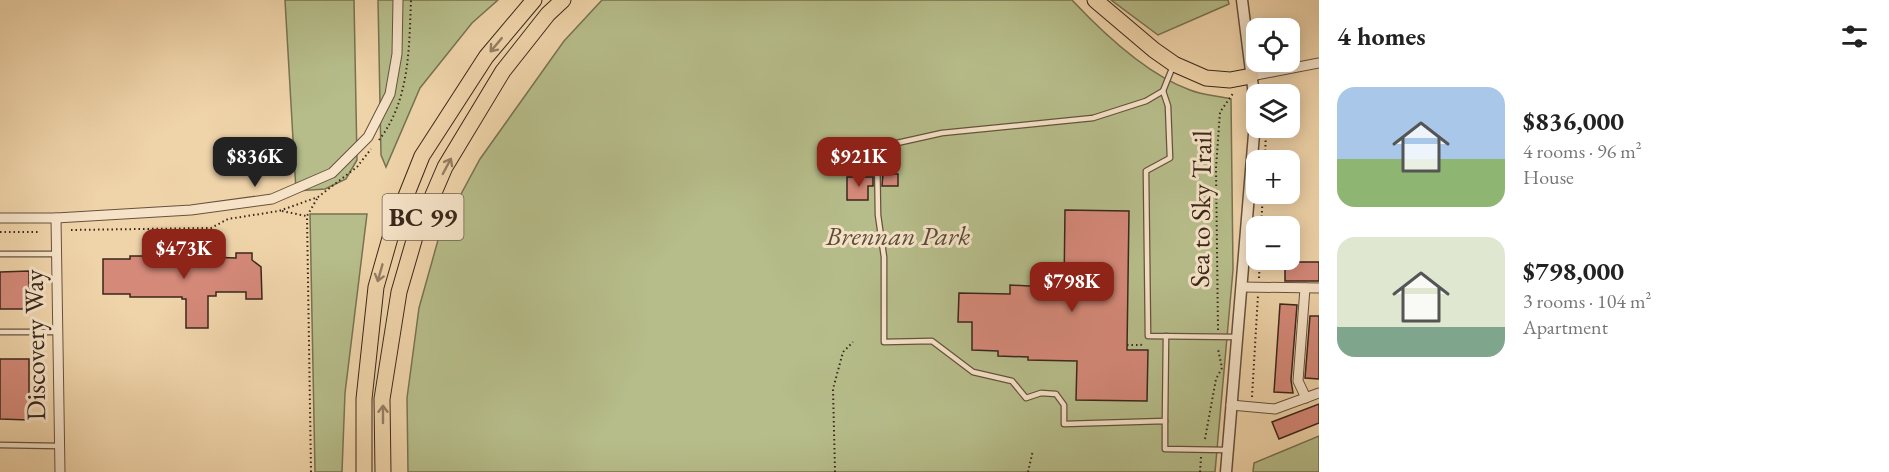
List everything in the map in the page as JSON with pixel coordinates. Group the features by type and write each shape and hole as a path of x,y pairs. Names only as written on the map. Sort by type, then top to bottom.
{"highway":[{"path":"364,472 364,399 376,287 392,231 422,156 486,57 534,0"},
{"name":"BC 99","path":"383,472 382,399 399,292 415,237 445,167 503,71 548,14 563,0"},
{"path":"1095,0 1174,64 1206,78 1230,80 1251,76"}],"street":[{"path":"0,218 56,218 191,210 272,199 332,173 368,137 390,94 397,54 398,0"},
{"path":"1226,472 1255,122 1242,0"},
{"path":"1251,76 1319,63"},
{"name":"Discovery Way","path":"56,218 60,472"},
{"path":"1242,287 1319,288"},
{"path":"1305,288 1298,381 1306,398"},
{"path":"1231,405 1275,409 1319,393"}],"lane":[{"path":"1165,421 1064,424 1064,405 1056,394 1041,393 1026,398 1012,381 973,372 932,341 885,342 884,257 878,215 877,151 888,145 942,133 1093,118 1146,101 1163,91 1174,64"},
{"path":"1163,91 1168,106 1170,158 1146,171 1148,336 1237,337"},
{"path":"0,254 56,254"},
{"path":"0,332 58,332"},
{"path":"1166,336 1165,449 1228,450"},
{"path":"0,445 59,446"}],"path":[{"path":"71,231 211,228 228,219 279,211 318,197 357,167 384,134 398,105 407,75 411,0"},
{"name":"Sea to Sky Trail","path":"1218,330 1216,190 1218,139 1220,112 1234,91"},
{"path":"311,472 307,216 318,197"},
{"path":"279,211 307,216"},
{"path":"0,232 40,232"},
{"path":"1251,407 1259,270"},
{"path":"1127,345 1141,345 1148,336"},
{"path":"835,472 833,389 843,352 853,342"},
{"path":"1205,439 1215,379 1222,364 1218,349"},
{"path":"1028,472 1033,450"},
{"path":"1200,472 1201,457"}],"green space":[{"path":"285,0 354,0 357,160 346,179 325,189 296,191"},
{"path":"378,0 498,0 472,23 420,88 386,167 381,155"},
{"name":"Brennan Park","path":"602,0 1072,0 1111,39 1158,74 1195,92 1231,99 1233,270 1215,472 408,472 407,398 419,308 440,233 480,159 564,41"},
{"path":"1111,0 1228,0 1229,4 1158,35"},
{"path":"310,214 367,214 345,393 342,472 315,472"},
{"path":"1319,436 1319,472 1253,472 1254,463"}],"building":[{"path":"883,174 898,174 898,186 882,186"},
{"path":"847,177 873,177 873,186 868,186 868,200 847,200"},
{"path":"1065,210 1129,211 1127,350 1148,350 1147,401 1076,400 1077,361 1028,360 1028,357 998,356 998,351 972,350 972,322 958,322 959,293 1010,294 1010,285 1064,288"},
{"path":"236,253 252,253 252,260 261,267 262,299 246,299 246,292 216,292 216,296 208,296 208,328 186,328 186,299 182,297 130,297 130,294 103,294 103,259 130,259 130,256 152,256 152,259 181,259 181,256 236,258"},
{"path":"1300,262 1319,262 1319,281 1285,281 1285,270 1300,270"},
{"path":"29,271 29,309 0,309 0,272"},
{"path":"1280,304 1297,305 1291,380 1293,393 1274,392"},
{"path":"1310,316 1319,316 1319,379 1305,378"},
{"path":"0,359 29,359 29,420 0,419"},
{"path":"1319,404 1319,423 1279,439 1272,422"}]}
